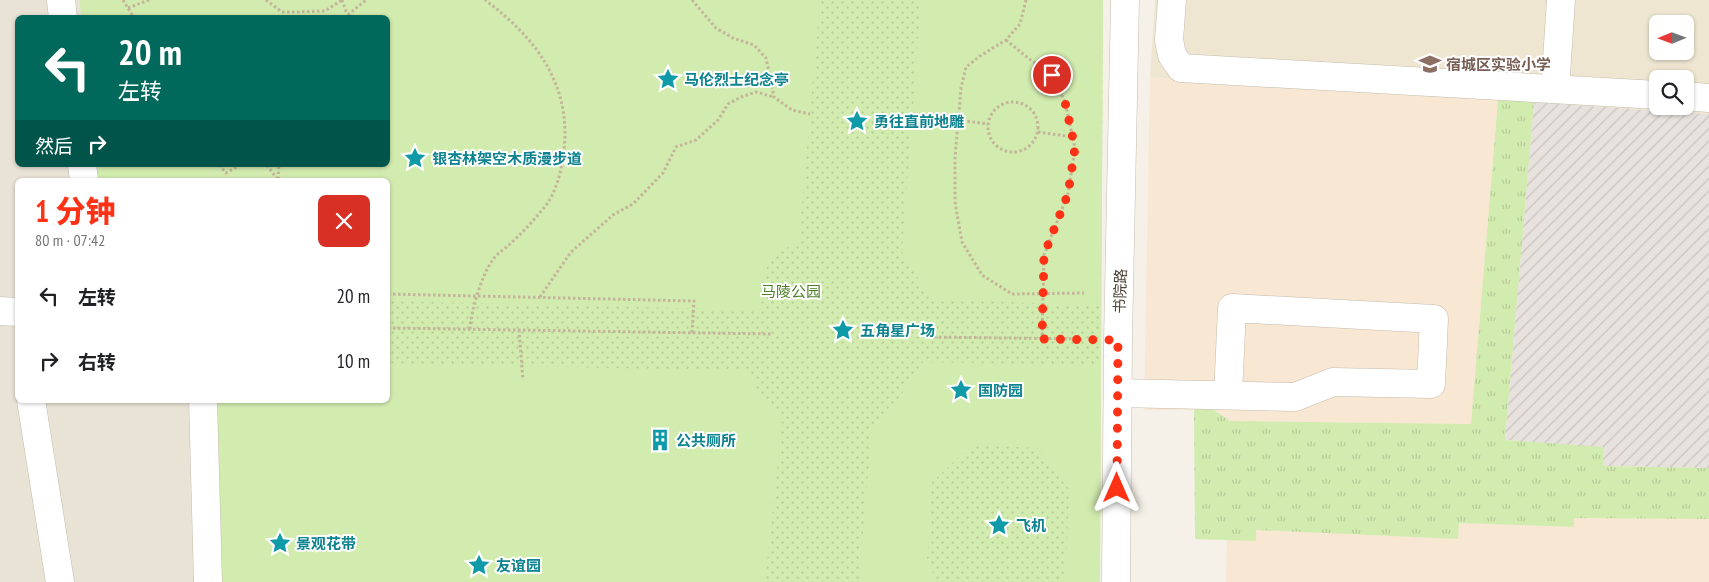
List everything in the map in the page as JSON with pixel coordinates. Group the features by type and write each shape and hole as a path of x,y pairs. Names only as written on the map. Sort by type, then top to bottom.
{"street":[{"path":"61,0 63,15"},
{"name":"书院路","path":"1116,582 1118,340 1125,0"},
{"path":"1172,0 1169,40 1172,55 1181,68 1649,94"},
{"path":"1555,89 1561,0"},
{"path":"1694,97 1709,98"},
{"path":"1118,393 1295,397 1333,382 1431,384 1434,319 1232,308 1228,395"},
{"path":"31,403 60,582"},
{"path":"203,403 208,582"}],"path":[{"path":"123,0 132,15"},
{"path":"128,8 149,0"},
{"path":"266,0 282,12 325,11 342,0 346,15"},
{"path":"347,15 366,0"},
{"path":"470,330 471,314 492,261 527,228 548,202 561,172 566,142 559,90 548,68 534,45 485,0"},
{"path":"692,0 716,28 733,38 754,45 766,58 774,97"},
{"path":"1026,0 1020,24 1006,40 980,56 966,68 961,88 955,158 955,202 962,242 982,275 1012,294 1120,292"},
{"path":"1006,40 1052,75 1065,102 1075,148 1068,194 1044,255 1042,339"},
{"path":"540,297 571,252 613,215 634,204 663,173 676,147 696,140 718,120 728,104 756,92 774,97 792,110 810,114"},
{"path":"1009,101 1018,101 1025,104 1036,116 1039,124 1038,132 1030,147 1014,152 1005,151 997,147 988,133 988,124 990,116 1001,104 1009,101"},
{"path":"913,114 988,124"},
{"path":"1038,132 1073,137"},
{"path":"221,167 226,174 237,167"},
{"path":"268,167 276,178"},
{"path":"390,294 694,301 692,333"},
{"path":"390,328 771,334"},
{"path":"519,330 524,380"},
{"path":"929,337 1118,340"}],"shaded area":[{"path":"0,0 80,0 81,15 15,15 15,167 97,167 98,178 15,178 15,403 213,403 221,582 0,582"},
{"name":"宿城区实验小学","path":"1155,0 1709,0 1709,114 1694,113 1694,70 1649,70 1649,110 1150,77"},
{"path":"1150,77 1498,100 1471,424 1230,421 1214,410 1144,410"},
{"path":"1534,102 1649,110 1649,115 1709,114 1709,468 1603,466 1603,448 1505,440"},
{"path":"1574,518 1709,519 1709,582 1226,582 1227,540 1256,541 1256,530 1458,539 1459,523 1574,527"}],"green space":[{"name":"马陵公园","path":"80,0 1103,0 1100,582 221,582 385,403 390,403 390,178 98,178 97,167 390,167 390,15 81,15"},
{"path":"80,0 820,0 799,239 771,261 767,268 764,275 761,310 390,301 390,178 98,178 97,167 390,167 390,15 81,15"},
{"path":"921,0 1103,0 1101,306 931,299 902,252"},
{"path":"1498,100 1534,102 1505,440 1603,447 1603,466 1709,468 1709,519 1574,518 1574,527 1459,523 1458,539 1256,530 1256,541 1195,539 1194,409 1214,410 1230,421 1471,424"},
{"path":"923,362 1101,365 1100,582 1060,582 1066,571 1069,489 1038,448 972,445 932,482 927,563 938,582 859,582 872,426 897,401"},
{"path":"390,363 750,371 758,391 783,415 765,582 221,582 213,403 390,403"}],"place":[{"name":"宿城区实验小学","path":"1430,64"},
{"name":"马伦烈士纪念亭","path":"668,79"},
{"name":"勇往直前地雕","path":"857,121"},
{"name":"银杏林架空木质漫步道","path":"415,158"},
{"name":"五角星广场","path":"843,330"},
{"name":"国防园","path":"961,390"},
{"name":"公共厕所","path":"660,440"},
{"name":"飞机","path":"999,525"},
{"name":"景观花带","path":"280,543"},
{"name":"友谊园","path":"479,565"}],"route":[{"path":"1052,75 1065,102 1075,148 1068,194 1044,255 1042,339 1118,340 1117,488"}]}
